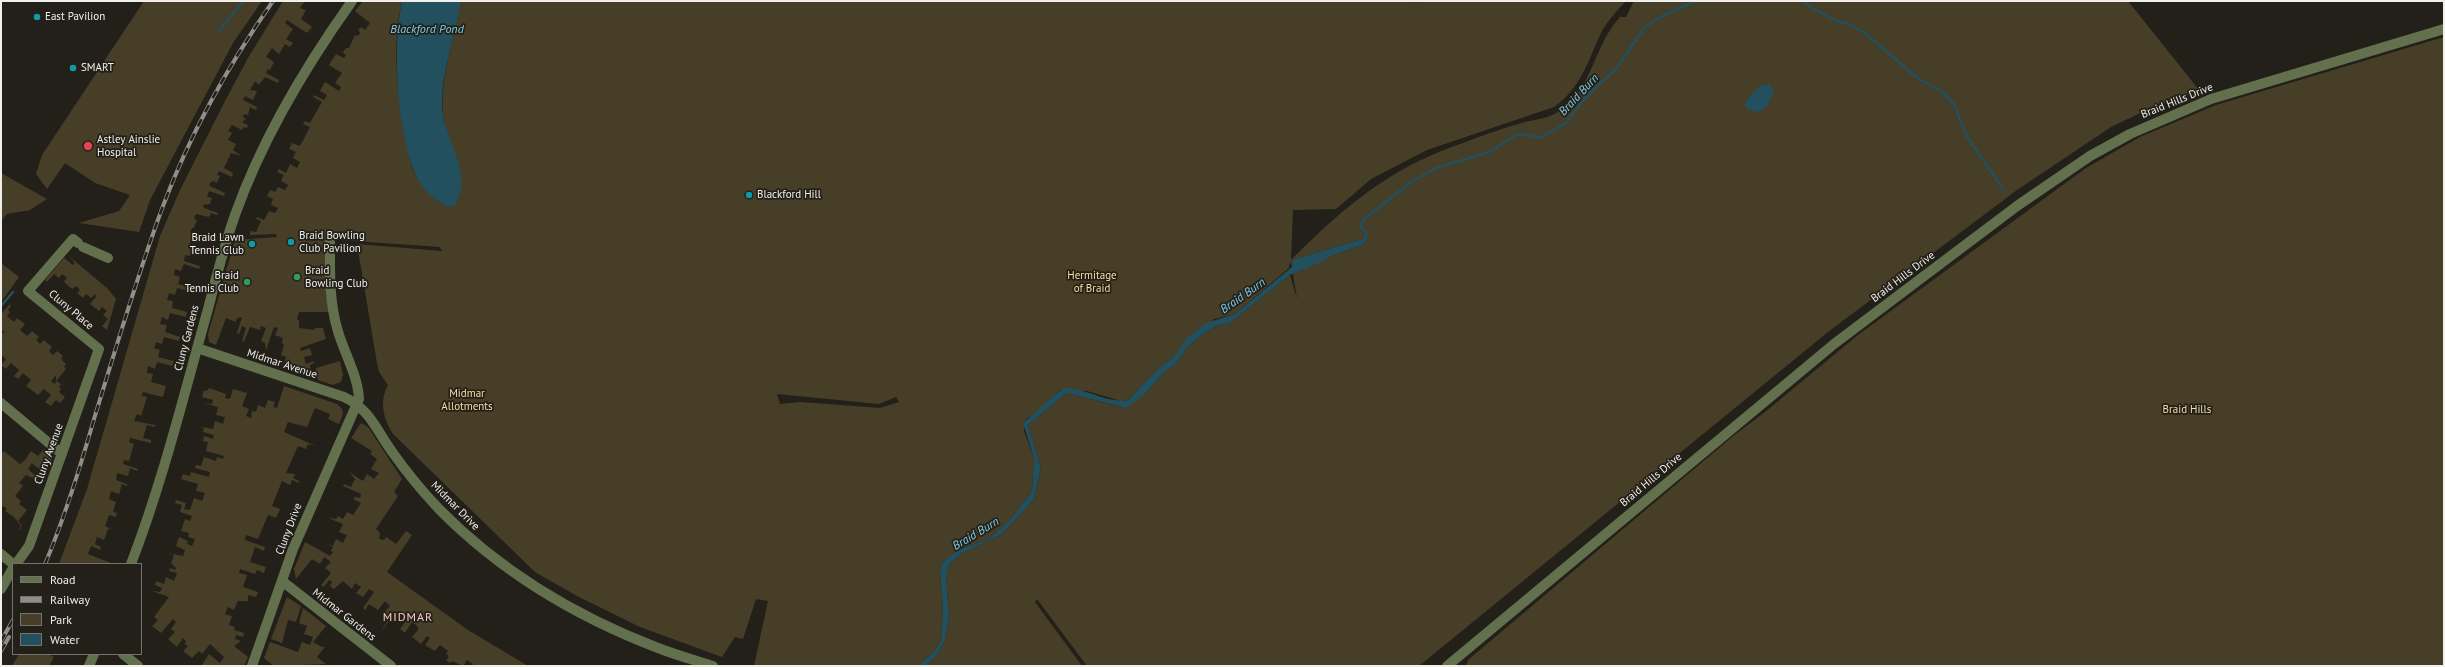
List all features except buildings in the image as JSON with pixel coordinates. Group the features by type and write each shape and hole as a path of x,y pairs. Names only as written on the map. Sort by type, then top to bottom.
{"street":[{"name":"Cluny Gardens","path":"131,563 154,499 227,238 251,175 308,66 352,1"},
{"name":"Braid Hills Drive","path":"1447,666 1811,362 2017,206 2084,159 2130,134 2211,99 2444,29"},
{"name":"Cluny Place","path":"99,349 28,290 73,239 80,245 108,258"},
{"path":"330,242 333,309 340,338 359,391 358,405"},
{"name":"Midmar Avenue","path":"197,348 344,397 358,405"},
{"name":"Cluny Avenue","path":"17,563 29,546 99,349"},
{"name":"Cluny Drive","path":"252,666 313,500 358,405"},
{"name":"Midmar Drive","path":"358,405 368,413 388,447 420,489 467,535 516,574 549,595 615,630 670,653 713,666"},
{"path":"3,408 62,454"},
{"path":"1,554 12,563"},
{"path":"1,589 12,570"},
{"name":"Midmar Gardens","path":"282,581 391,666"},
{"path":"89,666 94,655"},
{"path":"124,655 138,666"}],"green space":[{"path":"144,1 262,1 233,43 150,200 139,232 79,223 119,211 130,195 95,183 65,163 47,189 36,174 42,155"},
{"path":"283,1 305,1 300,8 306,10 301,19 312,27 307,33 287,20 285,23 293,29 286,39 293,43 290,47 285,44 279,54 272,48 266,57 274,62 270,70 268,69 266,73 279,80 278,83 265,77 259,85 255,81 250,90 257,91 253,100 245,96 243,100 257,107 256,110 250,107 248,115 244,114 243,117 246,119 242,122 248,125 247,128 244,127 242,130 232,125 228,131 232,133 228,140 236,144 233,150 242,156 231,153 224,168 233,173 232,177 219,171 217,175 220,176 217,183 213,181 209,184 210,186 225,193 224,196 209,191 207,197 212,198 210,204 203,205 204,208 218,213 217,215 211,213 209,217 196,214 194,219 197,220 190,233 207,239 206,241 191,240 188,248 192,249 190,256 185,255 184,261 200,266 199,269 184,264 181,271 175,269 174,275 180,277 178,284 193,288 192,292 177,288 175,295 169,293 167,300 173,301 172,308 187,312 186,317 170,313 168,320 162,317 160,324 167,325 165,332 180,337 179,341 164,337 162,344 156,342 154,348 160,350 158,357 174,361 172,366 157,362 155,369 148,366 147,373 153,374 151,382 166,386 163,397 143,392 142,396 147,397 141,416 137,414 134,421 155,425 155,427 147,425 143,438 151,440 151,443 130,438 129,442 134,444 129,461 124,460 123,464 138,469 137,471 130,468 128,476 117,473 116,480 127,484 127,486 122,484 119,494 111,491 109,499 116,502 113,512 117,513 116,517 109,515 105,526 112,530 108,529 104,540 97,537 95,544 101,547 100,550 91,546 88,554 111,563 59,563 87,489 160,236 180,190 248,58"},
{"path":"363,1 402,1 396,51 402,117 410,159 415,173 421,183 433,197 448,207 459,197 460,186 457,165 447,135 443,113 443,99 446,71 461,1 1419,1 1415,4 1420,1 1626,1 1612,16 1603,29 1588,64 1577,83 1563,100 1554,107 1427,150 1371,179 1336,209 1293,210 1291,260 1326,226 1362,196 1401,171 1444,150 1524,122 1545,118 1561,110 1572,101 1580,90 1611,28 1620,17 1626,17 1634,1 2128,1 2199,90 2149,109 2111,127 2017,190 1828,332 1419,666 1087,666 1037,599 1035,602 1082,666 925,666 936,657 945,640 949,616 946,575 950,563 963,553 1002,534 1034,499 1041,468 1028,425 1067,393 1121,407 1146,393 1164,372 1176,364 1187,348 1199,337 1216,326 1230,323 1290,275 1297,299 1293,274 1333,255 1362,245 1369,237 1292,260 1292,267 1290,262 1289,268 1235,314 1214,319 1173,358 1162,365 1128,400 1121,401 1087,391 1060,390 1041,409 1025,420 1024,431 1034,458 1032,491 1010,520 995,533 986,540 957,550 942,563 940,572 943,609 941,640 934,652 917,666 754,666 768,601 756,599 743,639 735,637 722,657 640,627 577,596 535,572 393,434 383,410 385,391 388,385 379,372 377,363 357,244 442,251 440,247 325,239 328,312 299,312 297,319 299,320 299,328 314,330 315,328 323,328 326,339 300,348 301,351 310,348 312,355 304,357 306,364 314,361 314,363 310,365 311,378 283,368 286,357 281,355 284,345 282,343 283,338 275,335 278,328 274,327 266,350 265,343 261,341 266,328 261,326 260,330 250,327 244,342 242,341 246,328 242,326 239,334 237,333 242,317 237,318 236,322 226,318 216,345 209,342 208,334 235,240 277,237 276,234 250,235 250,231 256,232 261,221 256,219 257,217 264,220 269,211 275,213 278,208 271,205 273,199 267,196 270,190 275,192 278,187 285,190 288,185 281,181 284,175 277,172 279,169 286,173 290,164 297,168 300,162 293,158 296,152 289,149 292,143 300,146 310,127 303,124 305,121 310,123 322,102 313,97 314,95 324,100 327,95 320,91 325,82 339,91 341,87 335,83 342,73 329,65 336,54 344,58 346,55 337,48 343,52 346,48 349,48 355,35 358,36 360,33 358,30 361,27 365,30 370,23 355,11","holes":["777,394 879,404 896,397 899,402 880,408 801,402 780,404"]},
{"name":"Braid Hills","path":"2444,37 2444,666 1466,666 1468,660 1732,437 1765,412 1858,335 2086,168 2140,137 2216,105"},
{"path":"1,173 47,199 30,210 7,214 1,221"},
{"path":"70,257 107,288 116,299 107,330 102,326 108,319 103,315 107,311 102,307 99,311 90,304 96,297 95,294 91,298 86,294 83,298 77,293 80,290 76,286 72,289 64,282 67,278 62,274 59,278 54,274 47,282 45,280 64,258 73,265 75,263"},
{"path":"1,263 19,277 1,302"},
{"path":"10,304 11,306 8,310 10,312 7,316 14,322 17,318 25,324 20,330 27,336 32,331 39,337 36,340 40,344 44,340 52,347 49,351 53,355 57,351 63,356 61,359 66,364 64,367 66,369 56,381 56,375 51,381 54,384 57,381 63,386 60,385 59,387 61,389 59,392 65,397 60,403 56,400 51,406 45,402 51,395 44,389 38,395 26,386 31,380 23,373 18,379 14,376 19,370 11,363 6,369 1,365 6,359 1,355 1,334 5,332 3,331 1,333 1,314"},
{"path":"340,361 343,375 341,382 333,385 318,380 316,368"},
{"path":"284,386 337,404 342,409 343,414 339,424 328,419 330,414 315,408 307,427 288,422 284,432 316,446 308,444 306,449 298,446 286,473 295,474 293,478 299,481 299,483 292,480 290,485 282,481 272,506 280,509 276,518 268,515 258,539 246,535 245,540 265,547 264,551 255,547 250,562 266,567 264,573 257,570 255,574 240,569 239,573 247,575 243,587 258,592 256,597 248,595 248,601 238,601 234,610 228,607 225,614 232,616 229,625 235,627 234,630 244,633 243,637 236,635 235,639 241,641 234,646 248,657 244,666 201,666 209,654 220,663 224,657 210,644 202,654 199,651 192,658 183,651 188,646 185,644 186,641 183,638 177,647 168,639 175,632 171,629 176,622 173,619 161,633 152,626 158,620 154,617 169,597 152,591 160,592 162,588 155,585 156,581 164,584 166,577 174,581 177,573 169,571 170,568 175,570 176,568 171,563 174,555 168,553 183,556 185,550 176,546 179,537 188,541 187,544 192,546 195,539 188,537 189,533 181,531 185,519 190,521 192,516 180,512 182,505 175,503 176,500 186,503 184,509 190,510 194,498 202,501 205,493 196,491 198,484 181,479 183,474 190,476 191,472 209,477 210,472 195,468 196,465 201,466 204,457 216,461 217,457 223,459 224,456 206,451 208,442 203,441 204,436 213,439 214,435 203,432 204,428 197,426 213,429 215,421 223,424 225,417 216,415 218,407 204,403 212,404 213,400 202,397 204,390 207,391 209,388 226,394 225,398 230,399 233,389 247,393 242,406 249,409 246,416 251,418 252,411 256,412 258,405 265,408 268,400 275,402 273,407 277,408"},
{"path":"361,423 368,427 402,479 394,492 398,496 376,529 380,533 379,539 384,540 386,537 396,544 406,531 412,535 387,572 468,630 528,666 472,666 473,664 467,660 463,666 452,661 450,663 446,660 449,656 446,654 448,651 440,645 435,651 425,645 430,638 427,636 421,644 412,637 418,630 418,627 412,622 405,633 400,629 408,618 401,612 392,623 389,621 381,632 389,618 383,614 390,606 385,601 378,610 369,604 365,610 363,608 374,592 369,589 363,597 356,593 361,587 355,583 352,589 343,581 334,589 330,586 332,582 329,580 324,587 321,585 331,573 325,568 331,562 324,557 320,564 312,559 296,579 294,569 305,542 330,556 333,552 331,551 333,547 327,543 333,546 336,539 343,543 347,535 339,532 343,524 328,518 336,519 338,516 343,519 347,512 353,515 361,503 353,499 355,497 360,498 361,494 343,486 344,484 351,487 355,479 349,472 363,481 367,474 374,479 379,473 371,469 377,459 370,454 372,451 351,438"},
{"path":"44,449 53,456 46,475 32,463 28,469 37,477 39,475 45,479 44,482 39,478 37,480 26,475 19,483 23,486 15,496 21,501 19,504 27,510 18,521 22,525 20,530 19,529 21,526 14,517 5,511 7,509 4,506 1,508 1,454 4,451 20,464 25,460 31,451 38,456"},
{"path":"287,597 301,606 296,622 288,620 282,643 271,639"},
{"path":"303,608 326,626 313,642 325,647 317,657 326,664 274,666 264,658 270,642 298,652 302,642 310,645 313,637 304,634 307,626 299,623"},
{"path":"18,655 50,655 54,657 49,666 12,666"}],"water":[{"name":"Blackford Pond","path":"402,1 461,1 445,73 442,101 443,115 458,160 461,182 460,194 455,205 448,207 428,193 421,184 415,173 404,134 400,112 397,64 397,41"},
{"path":"1769,84 1774,91 1767,106 1759,112 1747,109 1745,104 1752,94 1761,86"},
{"path":"1369,237 1362,245 1333,255 1319,263 1290,275 1230,323 1216,326 1199,337 1187,348 1176,364 1164,372 1146,393 1126,408 1067,393 1028,425 1041,468 1034,499 1002,534 963,553 950,563 946,575 949,616 945,640 936,657 925,666 917,666 934,652 941,640 943,609 940,572 942,563 957,550 986,540 995,533 1010,520 1032,491 1034,458 1023,423 1063,388 1071,388 1112,400 1128,400 1162,365 1173,358 1187,338 1206,323 1235,314 1293,266 1292,260"}],"waterway":[{"path":"218,32 243,1"},
{"name":"Braid Burn","path":"1365,240 1367,233 1360,226 1364,219 1411,182 1436,168 1489,152 1516,135 1524,134 1539,138 1566,123 1584,99 1616,69 1644,28 1658,18 1696,1"},
{"path":"1805,1 1809,6 1834,20 1850,25 1865,33 1916,77 1941,91 1954,104 1966,135 2003,189"},
{"path":"1,306 13,292"}],"railway":[{"path":"45,563 72,492 136,285 163,206 185,152 198,126 241,49 273,1"},
{"path":"1,641 12,622"},
{"path":"1,651 9,637"}],"place":[{"name":"East Pavilion","path":"37,17"},
{"name":"SMART","path":"73,68"},
{"name":"Astley Ainslie Hospital","path":"88,146"},
{"name":"Blackford Hill","path":"749,195"},
{"name":"Braid Bowling Club Pavilion","path":"291,242"},
{"name":"Braid Lawn Tennis Club","path":"252,244"},
{"name":"Braid Bowling Club","path":"297,277"},
{"name":"Braid Tennis Club","path":"247,282"}],"district":[{"name":"MIDMAR","path":"408,618"}],"park label":[{"name":"Hermitage of Braid","path":"1092,282"},
{"name":"Midmar Allotments","path":"467,400"}]}
